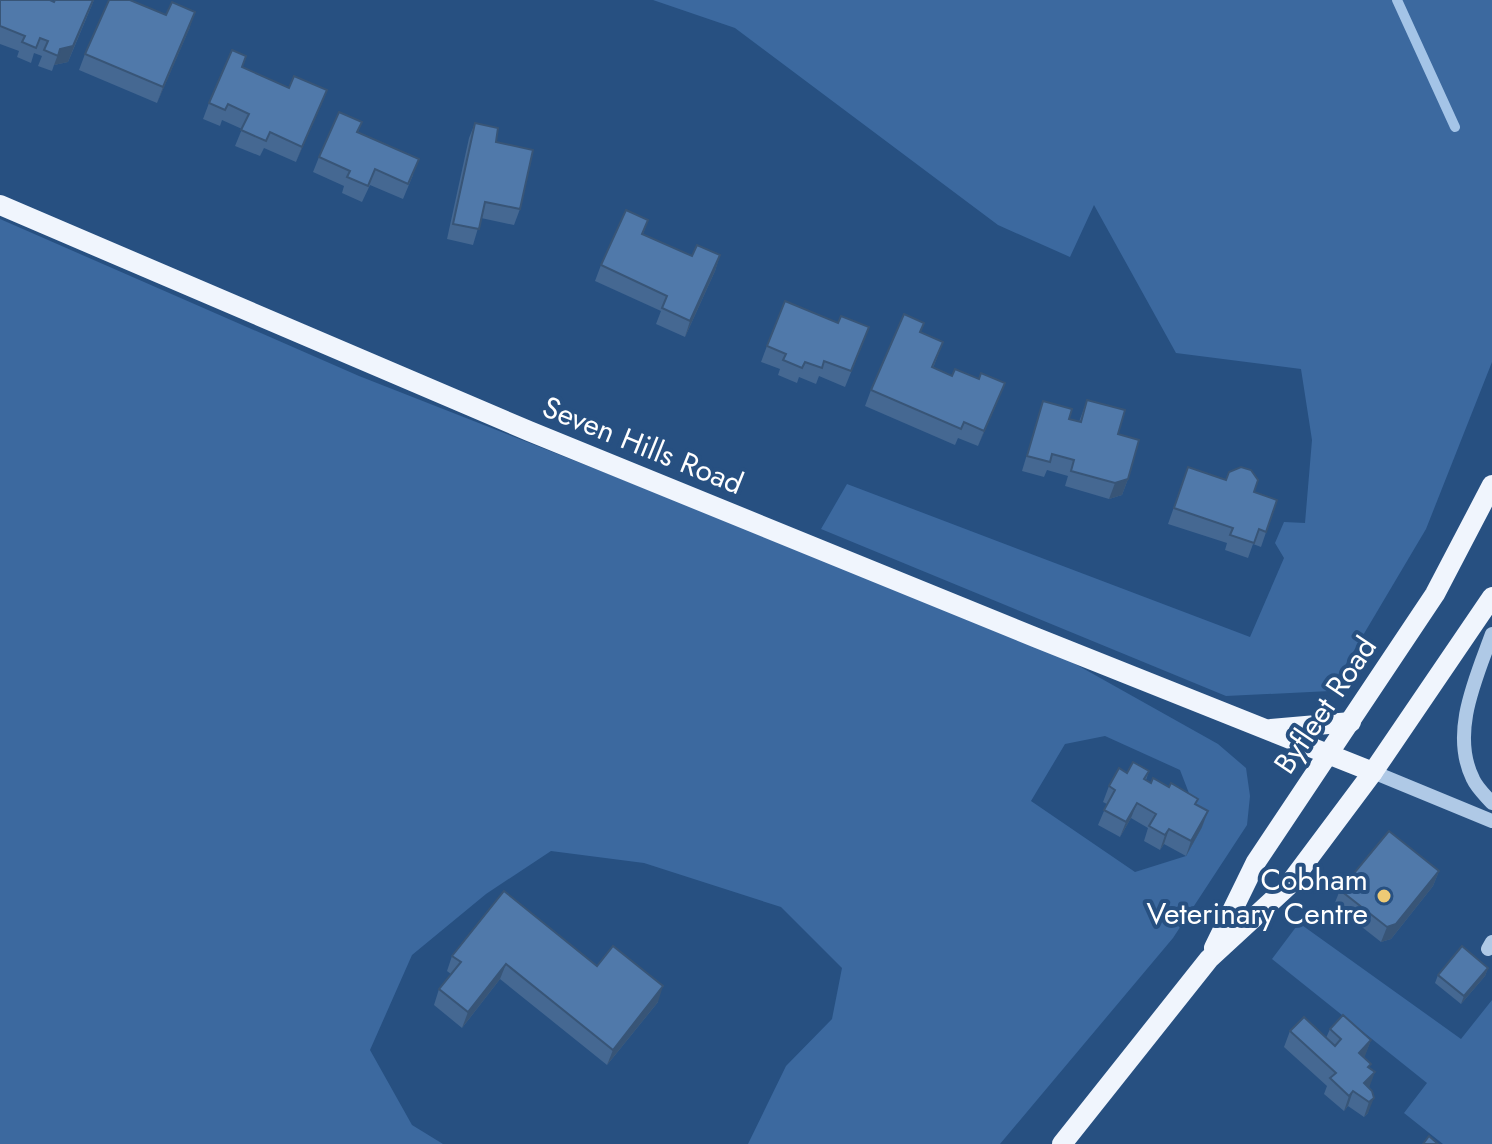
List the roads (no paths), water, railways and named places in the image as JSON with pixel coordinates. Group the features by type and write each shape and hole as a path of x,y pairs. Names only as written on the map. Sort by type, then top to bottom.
{"main road":[{"name":"Seven Hills Road","path":"0,205 529,431 1373,772"},
{"name":"Byfleet Road","path":"1209,959 1256,862 1435,594 1492,485"},
{"name":"Byfleet Road","path":"1062,1144 1209,959 1287,887 1373,772 1492,597"},
{"name":"Seven Hills Road","path":"1268,729 1351,722"}],"lane":[{"path":"1492,634 1478,671 1463,744 1474,782 1492,803"},
{"path":"1373,772 1492,821"}],"waterway":[{"path":"1397,0 1455,127"}],"place":[{"name":"Cobham Veterinary Centre","path":"1384,896"}]}
